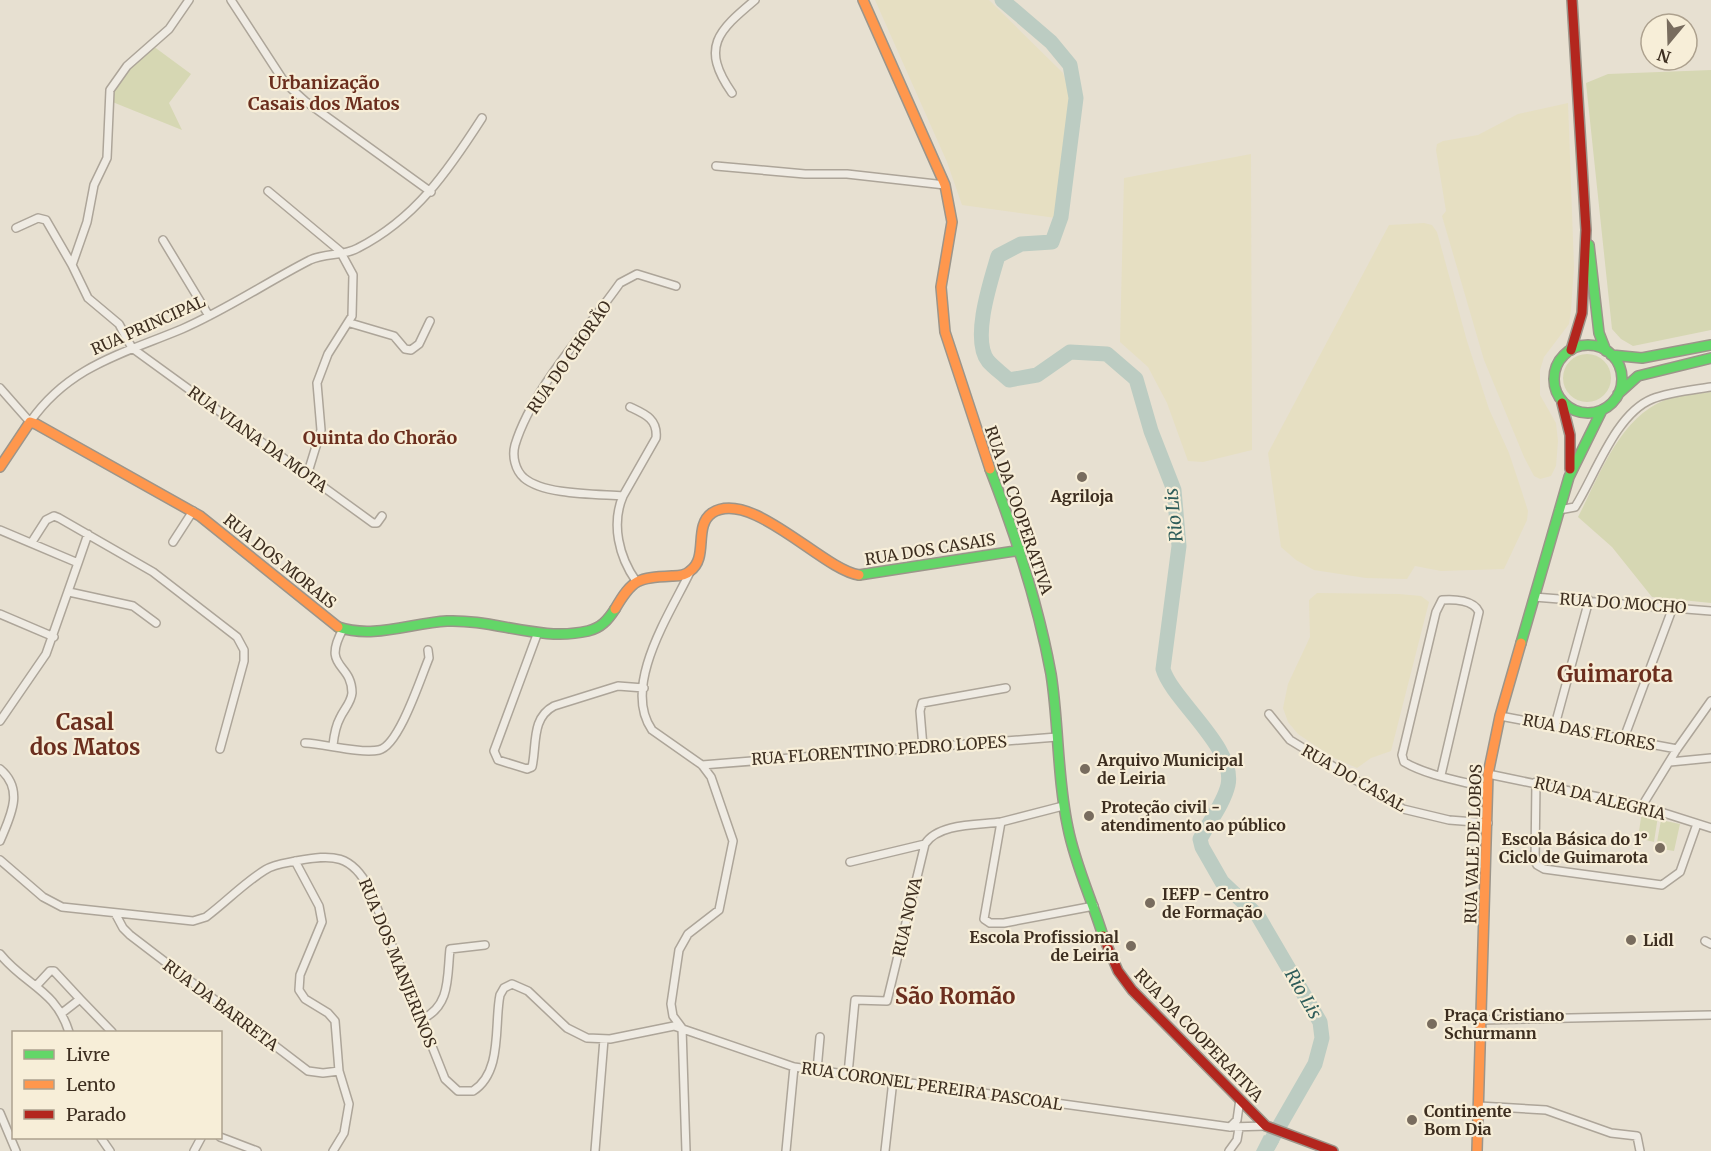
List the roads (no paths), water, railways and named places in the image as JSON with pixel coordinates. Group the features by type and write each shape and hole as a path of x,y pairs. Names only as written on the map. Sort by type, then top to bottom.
{"main road":[{"name":"RUA DA COOPERATIVA","path":"863,0 945,184 952,222 941,287 945,332 982,448 1020,550 1044,644 1057,737 1063,806 1107,946 1126,983 1266,1126"},
{"path":"1572,0 1586,230 1599,333 1620,369 1621,386 1618,394"},
{"path":"1569,477 1571,438 1568,417 1554,377 1557,366 1571,350 1582,313 1586,230"},
{"path":"1571,350 1589,346 1609,353 1642,358 1711,345"},
{"path":"1569,477 1602,410 1638,376 1711,358"},
{"path":"1560,399 1575,411 1584,413 1602,410"},
{"name":"RUA PRINCIPAL","path":"0,467 30,422"},
{"name":"RUA DOS MORAIS","path":"30,422 193,511 343,629 375,629 453,621 538,632 583,632 599,628 610,618 636,581"},
{"name":"RUA VALE DE LOBOS","path":"1477,1151 1488,774 1500,716 1569,477"},
{"name":"RUA DOS CASAIS","path":"690,572 698,558 707,518 712,512 722,510 736,511 760,518 841,569 856,575 872,575 1020,550"},
{"path":"636,581 690,572"},
{"path":"1266,1126 1333,1151"}],"street":[{"path":"72,265 87,222 93,185 107,158 110,90 127,66 170,29 189,0"},
{"path":"231,0 285,83 305,102 431,192"},
{"path":"732,93 722,79 718,62 717,38 726,24 755,0"},
{"name":"RUA PRINCIPAL","path":"30,422 44,403 68,381 132,348 208,316 313,259 340,251 357,249 374,239 407,216 431,192 482,118"},
{"path":"716,166 805,174 838,173 945,184"},
{"path":"268,191 340,251 353,275 353,310 350,323 328,354 318,378 316,395 321,430 309,469 311,477"},
{"path":"16,228 38,218 46,220 88,298 119,324 132,348"},
{"path":"163,240 208,316"},
{"name":"RUA DO CHORÃO","path":"622,496 548,489 530,483 518,472 514,446 535,400 620,283 628,277 642,274 676,286"},
{"path":"350,323 394,336 405,349 411,350 419,344 430,321"},
{"name":"RUA VIANA DA MOTA","path":"132,348 373,523 376,523 382,516"},
{"path":"1559,510 1575,507 1615,434 1631,415 1650,400 1711,387"},
{"path":"0,388 30,422"},
{"path":"630,407 651,418 657,429 656,438 622,496 618,510 620,548 624,563 636,581"},
{"path":"173,542 193,511"},
{"path":"32,542 46,519 54,516 153,572 237,637 244,650 244,661 220,748"},
{"path":"0,530 78,564"},
{"path":"0,721 46,654 54,637 88,534"},
{"path":"686,1151 682,1028 673,1016 670,1004 679,950 688,934 714,917 719,910 733,841 711,777 702,765 652,730 646,716 644,688 658,633 690,572"},
{"path":"69,592 133,606 156,623"},
{"name":"RUA DO MOCHO","path":"1534,597 1711,610"},
{"path":"1441,775 1479,612 1472,604 1450,599 1442,600 1436,612 1402,754 1404,762 1411,766 1441,775 1488,789"},
{"path":"1555,725 1589,600"},
{"path":"1624,738 1673,607"},
{"path":"0,614 54,637"},
{"path":"333,745 336,726 350,702 352,692 348,676 336,662 334,656 336,644 343,629"},
{"path":"538,632 494,752 498,760 527,769 532,767 538,721 541,715 554,706 618,686 644,688"},
{"path":"305,743 372,751 382,749 391,742 429,658 428,650"},
{"path":"923,747 920,711 922,703 1006,688"},
{"path":"1642,806 1677,748 1711,701"},
{"name":"RUA DO CASAL","path":"1269,714 1290,740 1403,809 1449,820 1488,823"},
{"name":"RUA DAS FLORES","path":"1500,716 1677,748"},
{"name":"RUA FLORENTINO PEDRO LOPES","path":"702,765 1057,737"},
{"path":"1670,762 1711,758"},
{"path":"0,769 11,782 15,802 0,841"},
{"name":"RUA DA ALEGRIA","path":"1488,774 1536,782 1642,806 1711,828"},
{"path":"1536,782 1535,861 1540,868 1662,885 1680,872 1697,824"},
{"path":"850,862 925,844 932,835 941,831 1001,822 1063,806"},
{"path":"1001,822 985,921 1004,923 1094,906"},
{"name":"RUA NOVA","path":"848,1074 855,1000 887,1001 925,844"},
{"name":"RUA DOS MANJERINOS","path":"0,860 49,902 72,909 183,921 201,920 266,869 295,861 322,857 338,858 360,872 370,890 445,1079 453,1089 463,1092 478,1088 488,1074 492,1062 500,995 504,988 512,984 522,986 572,1032 587,1038 604,1040"},
{"path":"295,861 319,906 321,922 300,975 299,990 305,999 333,1017 336,1027 339,1071 350,1104 344,1134 333,1151"},
{"name":"RUA DA BARRETA","path":"114,913 130,936 308,1071 323,1073 339,1071"},
{"path":"422,1019 435,1012 445,995 450,949 485,945"},
{"path":"0,954 51,998 62,1013 69,1031"},
{"path":"37,985 50,971 54,971 111,1031"},
{"path":"62,1013 80,999"},
{"path":"1482,1020 1711,1015"},
{"name":"RUA CORONEL PEREIRA PASCOAL","path":"604,1040 669,1026 682,1028 794,1067 1230,1127 1266,1126"},
{"path":"817,1070 820,1037"},
{"path":"595,1151 604,1040"},
{"path":"786,1151 794,1067"},
{"path":"885,1151 893,1080"},
{"path":"1230,1127 1238,1118 1240,1099"},
{"path":"1479,1106 1546,1110 1611,1133 1637,1136 1640,1139 1640,1151"},
{"path":"0,1113 16,1151"},
{"path":"1229,1151 1237,1140 1239,1128"},
{"path":"222,1138 257,1151"}],"waterway":[{"name":"Rio Lis","path":"1002,0 1051,42 1070,65 1076,98 1061,217 1052,242 1021,244 998,256 984,309 981,339 983,351 988,361 1009,380 1037,375 1070,352 1107,354 1136,379 1151,431 1174,490 1179,546 1163,669 1178,695 1213,740 1228,771 1226,792 1200,839 1202,847 1222,882 1258,916 1320,1022 1322,1038 1315,1064 1265,1151"}],"place":[{"name":"Agriloja","path":"1082,477"},
{"name":"Arquivo Municipal de Leiria","path":"1085,769"},
{"name":"Proteção civil - atendimento ao público","path":"1089,816"},
{"name":"Escola Básica do 1° Ciclo de Guimarota","path":"1660,848"},
{"name":"IEFP - Centro de Formação","path":"1150,903"},
{"name":"Lidl","path":"1631,940"},
{"name":"Escola Profissional de Leiria","path":"1131,946"},
{"name":"Praça Cristiano Schurmann","path":"1432,1024"},
{"name":"Continente Bom Dia","path":"1412,1120"}],"district":[{"name":"Urbanização Casais dos Matos","path":"324,94"},
{"name":"Quinta do Chorão","path":"380,438"},
{"name":"Guimarota","path":"1615,674"},
{"name":"Casal dos Matos","path":"85,734"},
{"name":"São Romão","path":"955,996"}]}
